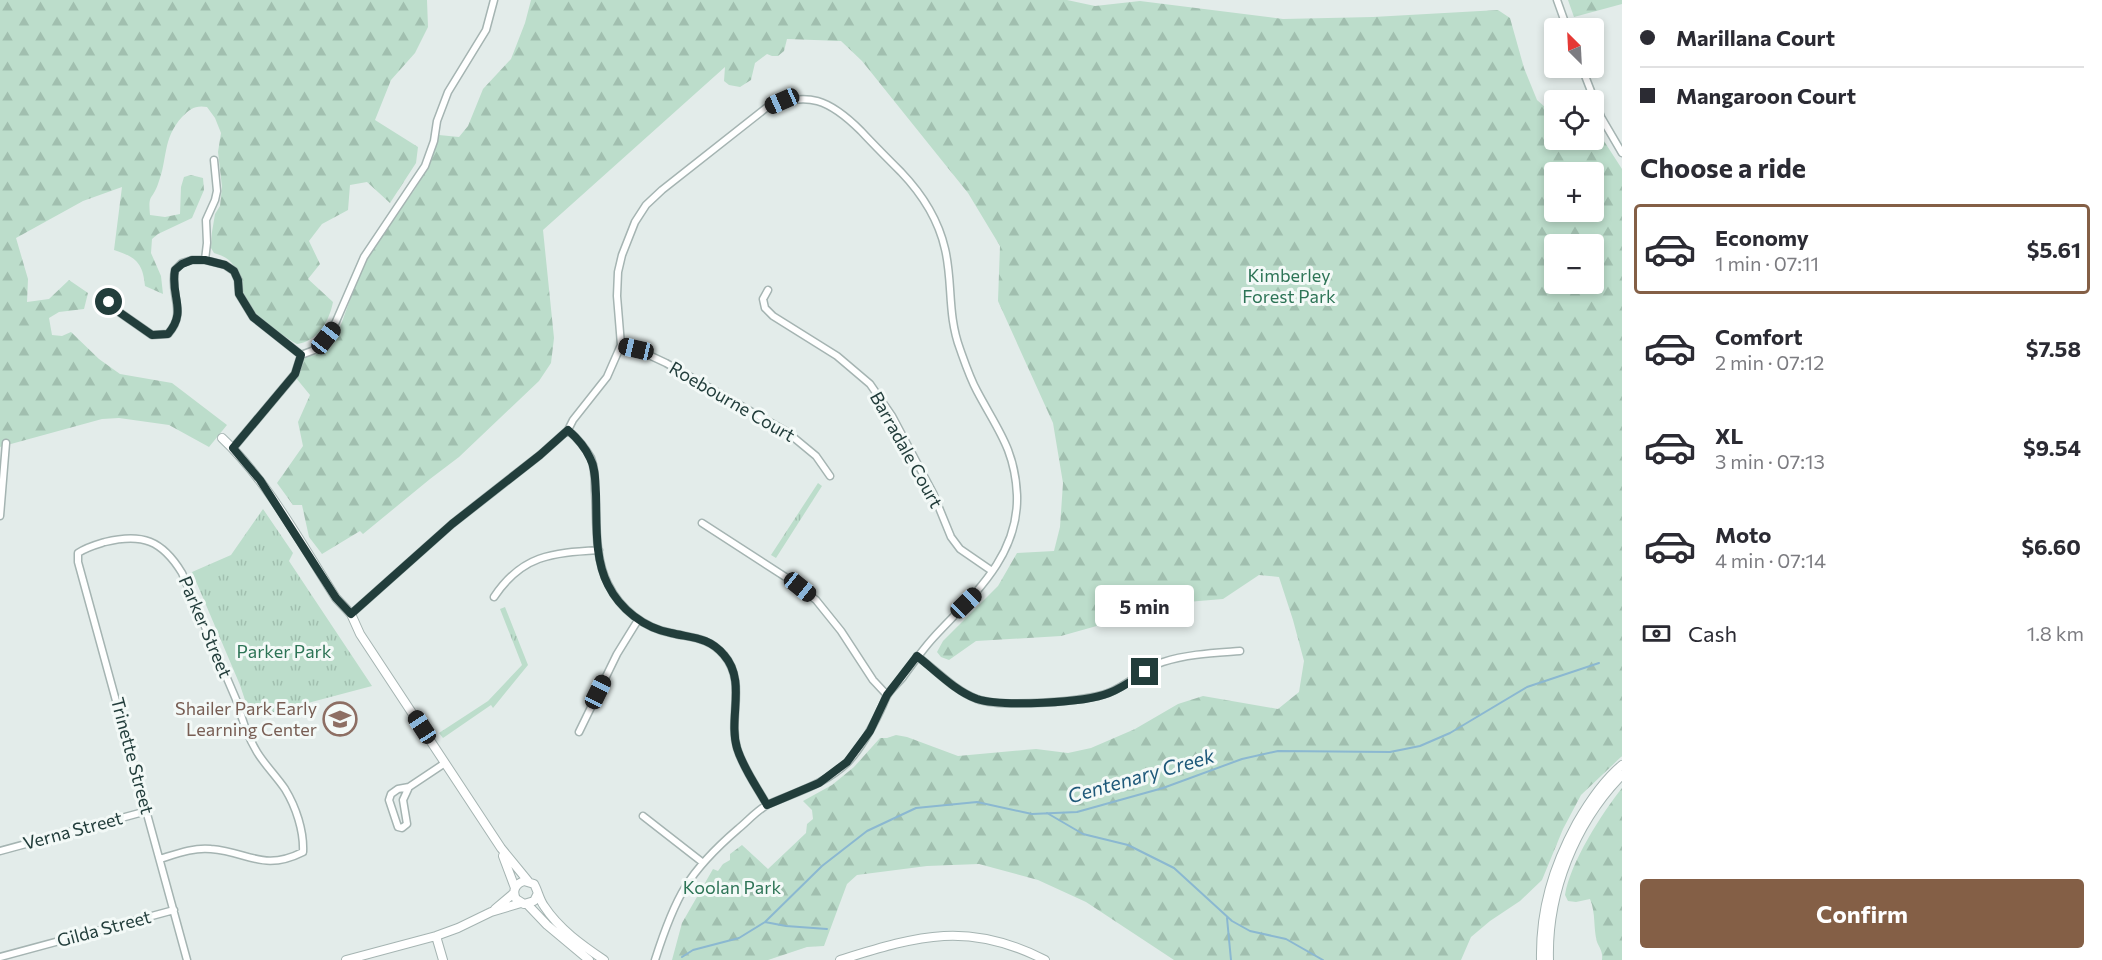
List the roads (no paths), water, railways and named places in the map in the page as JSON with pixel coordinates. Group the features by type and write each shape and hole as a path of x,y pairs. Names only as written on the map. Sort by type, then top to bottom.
{"street":[{"path":"301,355 317,349 334,326 364,257 425,166 434,141 437,120 448,92 486,30 494,0"},
{"path":"1557,0 1563,18"},
{"path":"1586,78 1601,117 1622,153"},
{"path":"351,614 452,524 568,430 573,420 607,377 621,345 617,296 618,272 627,238 646,206 662,190 766,108 782,101 795,99 817,101 834,107 850,120 913,185 927,203 946,250 950,310 958,346 975,387 1000,430 1012,458 1017,494 1015,520 1006,549 978,592 917,656 887,695 870,731 847,762 819,783 767,805 702,862 676,901 655,960"},
{"path":"205,260 207,220 217,191 214,160"},
{"path":"109,302 119,312 152,335 168,334 175,326 179,316 173,288 175,270 192,260 205,260 225,265 234,271 238,280 239,294 253,317 301,355"},
{"name":"Barradale Court","path":"768,290 763,299 765,308 773,316 837,356 870,384 892,416 933,493 951,537 960,549 992,571"},
{"name":"Roebourne Court","path":"621,345 636,349 666,363 787,432 816,456 830,476"},
{"path":"233,448 295,374 301,355"},
{"path":"568,430 583,446 594,468 599,550 603,573 613,594 638,620 670,633 701,638 713,644 730,663 736,683 737,747 741,759 767,805"},
{"path":"222,438 260,480 336,598 351,614 360,634 501,848 528,881 534,884 543,905 562,927 601,959"},
{"path":"0,516 6,443"},
{"path":"702,523 787,578 816,600 841,631 873,680 887,695"},
{"name":"Parker Street","path":"78,553 86,547 135,538 152,542 173,558 182,573 238,704 244,726 257,752 286,791 304,840 303,852 287,860 272,862 212,849 197,849 160,859"},
{"path":"494,597 505,581 535,559 599,550"},
{"name":"Trinette Street","path":"78,553 78,562 187,960"},
{"path":"579,732 617,654 638,620"},
{"path":"917,656 961,690 977,699 996,702 1068,701 1108,693 1160,663 1181,657 1240,651"},
{"path":"409,787 403,800 407,824 402,828 398,827 389,798 398,789 409,787 445,763"},
{"path":"1542,960 1547,894 1556,867 1565,846 1599,788 1622,765"},
{"path":"1549,960 1546,927 1570,854 1595,808 1608,789 1622,775"},
{"name":"Verna Street","path":"0,851 147,811"},
{"path":"643,816 702,862"},
{"path":"501,848 516,899 589,960"},
{"path":"492,912 520,882 528,881"},
{"path":"346,960 436,936 492,912 534,901 537,895"},
{"name":"Gilda Street","path":"0,957 174,910"},
{"path":"840,960 907,940 958,935 991,939 1022,948 1045,960"},
{"path":"436,936 443,960"}],"waterway":[{"name":"Centenary Creek","path":"682,957 693,950 739,938 765,922 822,866 867,831 916,808 977,802 1032,814 1077,812 1163,788 1242,759 1278,751 1390,752 1420,746 1450,733 1527,687 1599,663"},
{"path":"1047,813 1083,834 1128,845 1174,868 1232,921 1250,931 1286,939 1323,960"},
{"path":"1227,918 1231,960"},
{"path":"765,922 827,929"}],"place":[{"name":"Shailer Park Early Learning Center","path":"340,719"}],"park label":[{"name":"Kimberley Forest Park","path":"1289,286"},
{"name":"Parker Park","path":"284,652"},
{"name":"Koolan Park","path":"732,888"}]}
